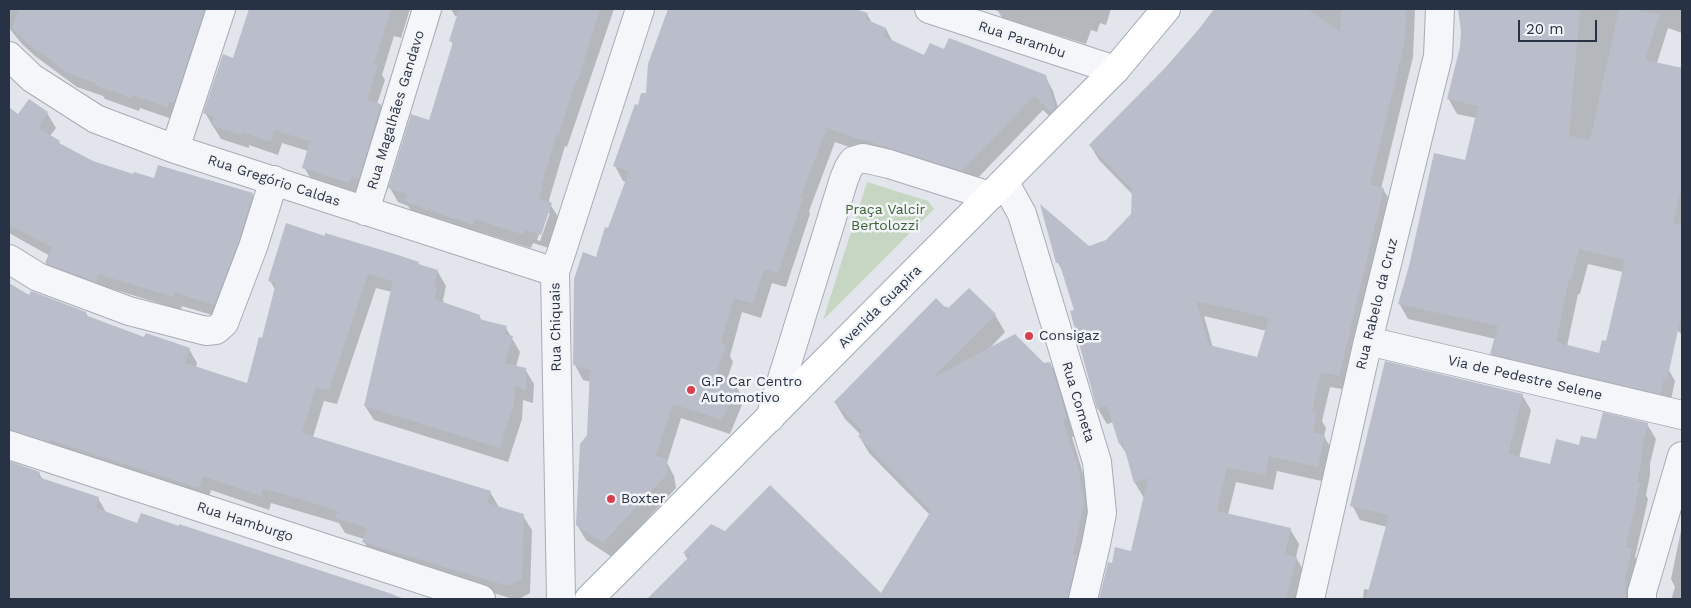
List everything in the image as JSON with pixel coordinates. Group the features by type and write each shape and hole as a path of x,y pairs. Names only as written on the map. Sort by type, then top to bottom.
{"main road":[{"name":"Avenida Guapira","path":"589,599 1115,70 1166,9"}],"street":[{"path":"175,149 222,9"},
{"name":"Rua Magalhães Gandavo","path":"364,211 427,9"},
{"name":"Rua Chiquais","path":"561,599 555,272 640,9"},
{"name":"Rua Parambu","path":"929,9 1115,70"},
{"name":"Rua Rabelo da Cruz","path":"1310,599 1368,341 1438,56 1440,9"},
{"name":"Rua Gregório Caldas","path":"9,56 32,78 96,118 175,149 555,272"},
{"path":"770,418 848,169 853,161 863,158 997,190"},
{"path":"9,259 38,277 129,311 206,331 216,330 224,323 253,247 274,180"},
{"name":"Rua Cometa","path":"997,190 1022,214 1097,462 1102,513 1083,599"},
{"name":"Via de Pedestre Selene","path":"1368,341 1682,415"},
{"name":"Rua Hamburgo","path":"9,445 481,599"},
{"path":"1642,599 1642,592 1682,456"}],"green space":[{"name":"Praça Valcir Bertolozzi","path":"867,182 928,201 934,209 823,320"}],"building":[{"path":"18,9 205,9 174,103 169,101 168,107 132,95 131,98 67,73 39,51 39,53 12,29"},
{"path":"249,9 391,9 374,64 378,65 367,100 381,104 359,179 352,177 349,183 302,168 310,141 274,130 271,142 242,132 241,135 211,125 214,117 203,113 223,54 233,58"},
{"path":"459,9 600,9 578,80 576,80 559,134 557,133 541,186 543,187 539,199 552,203 541,235 525,230 524,235 475,219 473,225 404,201 407,194 388,188 411,114 429,120 453,42 449,41"},
{"path":"668,9 855,9 868,13 865,19 886,28 883,36 924,55 930,43 944,49 949,38 1046,75 1055,108 1051,112 1034,96 962,171 827,128 800,197 803,198 778,273 764,269 753,304 734,298 721,342 726,346 715,377 737,385 722,420 673,404 656,456 666,459 668,473 603,543 576,525 580,444 587,435 590,370 573,365 574,279 583,252 596,257 605,227 608,228 629,171 613,166 635,104 638,105 641,93 646,93 648,64"},
{"path":"1214,9 1307,9 1340,32 1341,9 1406,9 1405,41 1370,185 1384,188 1339,376 1321,372 1312,411 1317,412 1313,433 1325,435 1318,467 1269,456 1265,475 1227,467 1217,511 1291,528 1285,554 1297,557 1286,599 1099,599 1108,562 1112,563 1115,547 1131,551 1148,478 1134,483 1123,443 1119,444 1107,406 1097,409 1070,311 1074,310 1059,262 1056,263 1040,204 1089,246 1106,240 1131,214 1132,189 1089,145 1165,68","holes":["1196,301 1269,318 1257,357 1209,345"]},
{"path":"1458,9 1580,9 1569,136 1590,140 1619,9 1632,9 1659,15 1645,60 1682,68 1682,185 1673,223 1682,225 1682,312 1667,380 1664,379 1660,394 1490,354 1498,326 1398,304 1409,266 1434,153 1465,160 1478,106 1447,99 1460,47 1461,31","holes":["1579,249 1625,260 1606,341 1602,340 1599,353 1556,342 1569,279 1571,280"]},
{"path":"29,99 48,112 39,128 60,141 59,143 93,161 133,174 134,172 154,178 158,165 253,193 238,243 214,305 174,292 173,297 98,274 96,282 45,263 52,247 9,225 9,107 18,114"},
{"path":"286,223 325,236 325,233 395,254 438,270 434,286 437,287 434,299 480,315 479,319 507,326 504,334 513,336 505,363 526,368 526,390 515,386 514,403 500,448 364,406 393,281 368,274 329,390 316,387 302,433 491,491 487,503 524,514 522,579 508,586 362,542 367,528 335,518 337,511 294,497 263,489 261,496 203,476 199,488 50,440 50,442 9,430 9,283 29,295 31,291 86,312 85,315 144,337 146,333 190,348 185,363 247,383 259,337 262,338 276,283 268,281"},
{"path":"969,288 996,314 931,379 1015,334 1044,363 1050,362 1067,418 1063,420 1079,471 1084,503 1073,554 1077,555 1068,599 647,599 691,555 683,553 711,524 725,531 770,485 881,593 931,511 858,436 863,431 834,402 936,298 948,308"},
{"path":"1385,361 1523,394 1508,454 1550,464 1556,439 1579,445 1581,436 1596,439 1603,412 1648,423 1641,450 1643,450 1642,459 1637,482 1640,483 1626,547 1632,549 1625,579 1626,599 1366,599 1389,515 1350,506"},
{"path":"9,461 40,472 38,477 99,497 96,508 137,523 141,513 179,526 179,524 395,595 395,599 9,599"}],"place":[{"name":"Consigaz","path":"1029,336"},
{"name":"G.P Car Centro Automotivo","path":"691,390"},
{"name":"Boxter","path":"611,499"}]}
